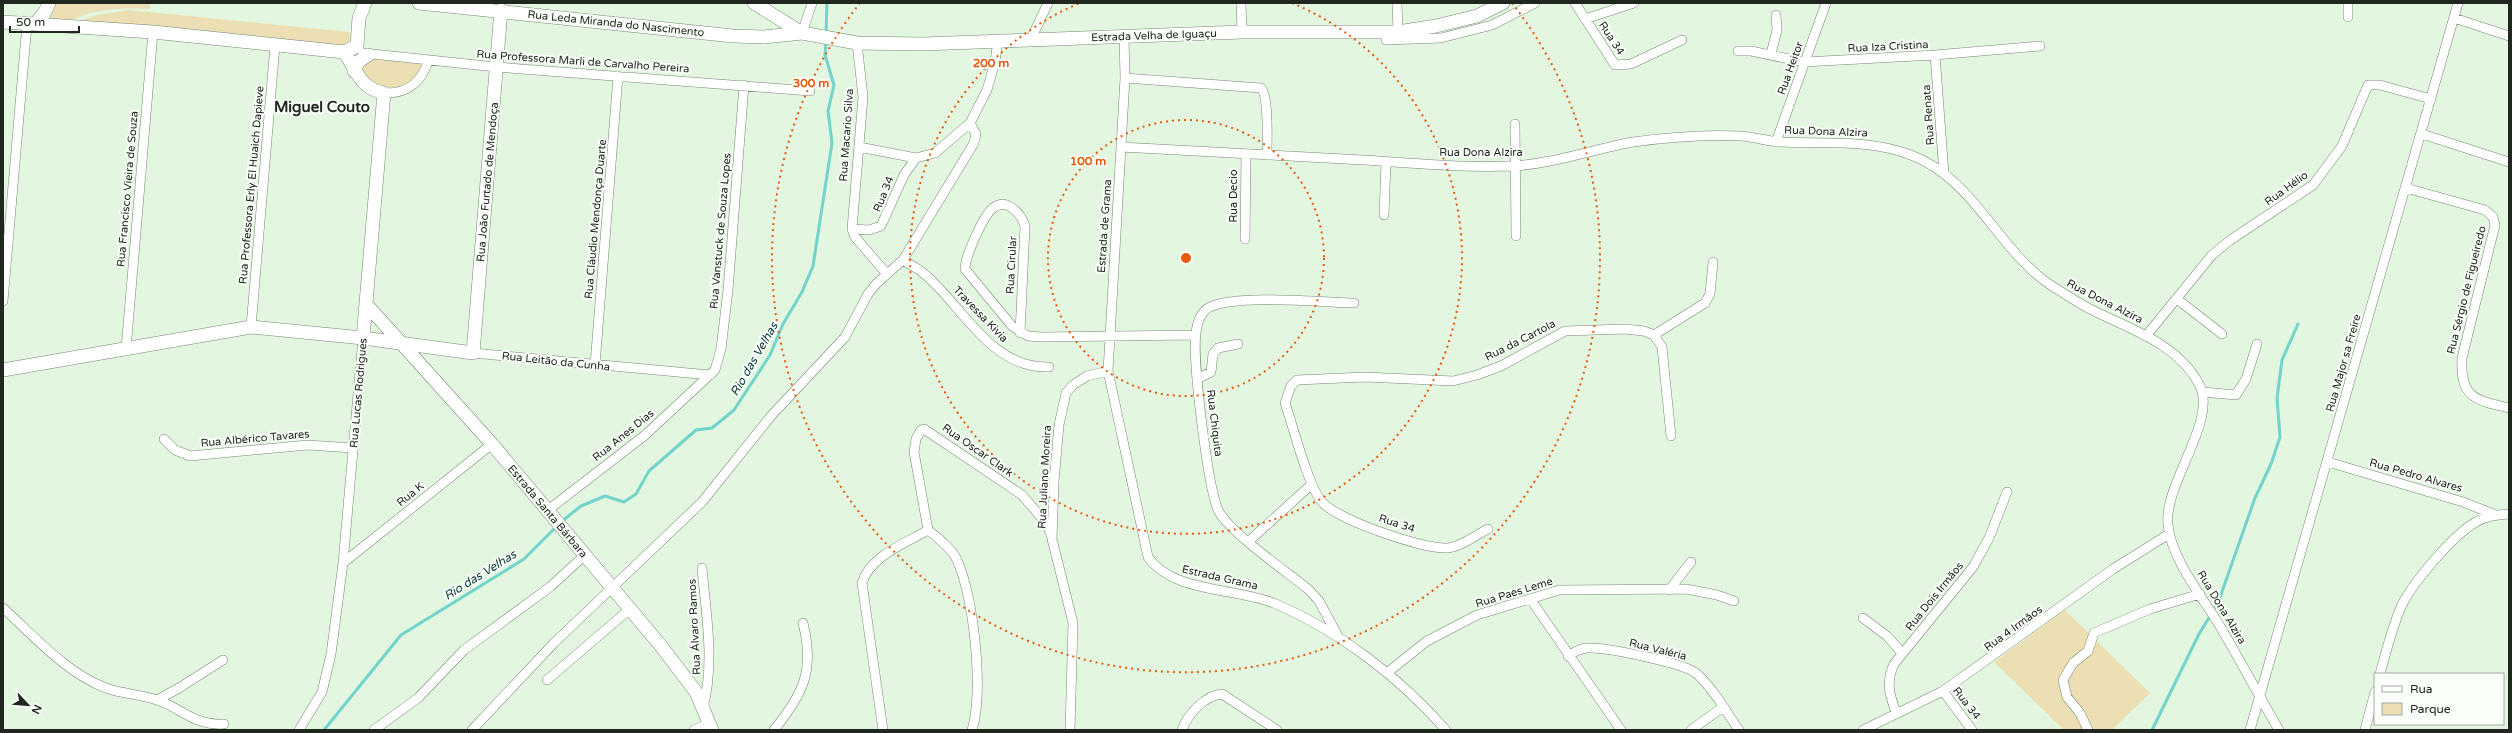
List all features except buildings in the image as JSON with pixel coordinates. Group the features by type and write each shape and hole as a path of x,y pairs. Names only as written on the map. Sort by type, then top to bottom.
{"street":[{"path":"3,301 31,24 45,12 49,3"},
{"path":"356,46 358,18 365,3"},
{"name":"Rua Leda Miranda do Nascimento","path":"419,3 501,10 733,36 764,37"},
{"name":"Estrada Velha de Iguaçu","path":"754,3 808,34"},
{"path":"808,34 812,3"},
{"path":"1031,39 1048,3"},
{"path":"1241,3 1242,32"},
{"path":"1397,3 1398,32"},
{"name":"Estrada Velha de Iguaçu","path":"764,37 808,34 857,43 923,44 1124,35 1242,32 1398,32 1436,26 1477,16 1503,3"},
{"path":"1386,40 1441,38 1492,25 1535,3"},
{"name":"Rua 34","path":"1575,3 1604,51 1613,63 1618,66 1630,64 1682,40"},
{"path":"1585,19 1634,3"},
{"name":"Rua Heitor","path":"1776,142 1826,3"},
{"path":"2348,3 2348,17"},
{"name":"Rua Major sa Freire","path":"2250,730 2422,134 2458,3"},
{"name":"Rua João Furtado de Mendoça","path":"473,353 501,10"},
{"path":"764,37 773,25 768,11"},
{"path":"1771,54 1777,30 1776,15"},
{"path":"2454,18 2509,36"},
{"path":"3,22 153,32 344,52 356,46"},
{"name":"Rua Francisco Vieira de Souza","path":"126,349 153,32"},
{"name":"Estrada de Grama","path":"1108,371 1125,78 1124,35"},
{"path":"859,147 916,158 935,153 970,123 987,90 995,62 998,40"},
{"name":"Rua Macario Silva","path":"852,229 863,97 857,43"},
{"name":"Rua Professora Erly El Huaich Dapieve","path":"251,327 275,45"},
{"path":"354,70 358,62 368,55 356,46"},
{"name":"Rua Iza Cristina","path":"1738,51 1771,54 1804,62 1935,55 2040,46"},
{"path":"344,52 363,83 374,91 384,93 398,93 410,88 420,78 428,60"},
{"name":"Rua Professora Marli de Carvalho Pereira","path":"368,55 496,67 810,91"},
{"name":"Rua Renata","path":"1935,55 1944,174"},
{"name":"Rua Cláudio Mendonça Duarte","path":"595,365 618,76"},
{"path":"1125,78 1261,88 1264,91 1266,100 1267,155"},
{"name":"Rua Vanstuck de Souza Lopes","path":"710,375 715,370 722,349 744,85"},
{"name":"Rua Hélio","path":"2146,336 2198,271 2229,241 2313,185 2342,146 2368,85 2380,85 2431,99"},
{"name":"Rua Lucas Rodrigues","path":"299,730 322,692 331,654 343,563 384,93"},
{"path":"472,730 554,643 702,502 771,416 845,336 868,294 903,260 974,143 976,134 970,123"},
{"path":"1515,124 1514,166 1516,236"},
{"path":"2422,134 2509,162"},
{"name":"Rua Dona Alzira","path":"1121,147 1386,162 1514,166 1636,142 1701,135 1747,137 1776,142 1869,144 1909,154 1944,174 1983,211 2028,269 2039,278 2090,309 2146,336 2190,369 2203,392 2201,417 2171,498 2167,520 2169,534 2200,594 2259,696"},
{"name":"Rua Decio","path":"1245,239 1246,154"},
{"name":"Rua 34","path":"852,229 869,230 881,226 904,175 916,158"},
{"path":"1384,215 1386,162"},
{"name":"Rua Sérgio de Figueiredo","path":"2406,188 2485,210 2493,217 2495,225 2462,358 2461,378 2466,390 2476,398 2509,408"},
{"name":"Rua Cirular","path":"1003,205 1011,207 1018,212 1025,226 1020,333 1002,316 965,270 967,256 989,213 996,206 1003,205"},
{"path":"852,229 855,237 888,274"},
{"name":"Travessa Kivia","path":"903,260 928,276 988,343 1007,357 1032,368 1049,367"},
{"path":"1672,436 1664,354 1662,347 1654,335 1705,303 1710,294 1713,262"},
{"path":"2177,299 2222,334"},
{"name":"Rua Chiquita","path":"1340,640 1319,601 1312,593 1229,524 1214,501 1197,379 1195,335 1203,313 1210,307 1226,303 1257,300 1354,302"},
{"name":"Estrada Santa Bárbara","path":"366,304 492,444 612,588 631,608 687,678 703,708 710,727"},
{"name":"Rua Leitão da Cunha","path":"3,370 251,327 363,338 473,353 710,375"},
{"name":"Rua da Cartola","path":"1285,403 1291,386 1297,380 1365,377 1453,381 1477,375 1501,366 1565,331 1625,329 1644,331 1654,335"},
{"path":"1020,333 1041,337 1195,335"},
{"path":"1197,379 1211,372 1213,354 1218,348 1238,344"},
{"path":"2203,392 2236,395 2246,379 2258,344"},
{"name":"Rua Juliano Moreira","path":"1070,730 1073,623 1052,539 1054,481 1062,405 1066,394 1073,384 1087,376 1108,371"},
{"name":"Estrada Grama","path":"1108,371 1144,543 1148,557 1154,565 1162,572 1178,580 1255,597 1277,605 1340,640 1388,672 1445,729"},
{"name":"Rua Anes Dias","path":"550,512 644,436 710,375"},
{"name":"Rua 34","path":"1285,403 1312,484 1321,501 1337,514 1414,542 1446,548 1465,542 1488,529"},
{"name":"Rua Oscar Clark","path":"928,530 914,452 916,439 921,430 924,429 1022,495 1046,523 1052,539"},
{"name":"Rua Albérico Tavares","path":"164,439 175,450 190,456 308,444 353,448"},
{"name":"Rua K","path":"343,563 492,444"},
{"name":"Rua Pedro Alvares","path":"2328,462 2463,502 2496,515"},
{"path":"1249,541 1312,484"},
{"name":"Rua Dois Irmãos","path":"1896,712 1888,686 1889,676 1902,653 1973,567 1989,538 2007,492"},
{"path":"2380,673 2397,620 2410,592 2460,534 2476,522 2496,515 2509,514"},
{"path":"883,730 862,583 868,569 880,558 928,530 955,557 964,577 970,612 978,697 972,730"},
{"name":"Rua 4 Irmãos","path":"1863,730 1896,712 1943,691 2113,569 2169,534"},
{"path":"374,730 418,698 464,650 550,587 585,555"},
{"path":"1669,590 1691,562"},
{"name":"Rua Álvaro Ramos","path":"702,568 709,639 708,690 703,708"},
{"name":"Rua Paes Leme","path":"1388,672 1428,641 1477,615 1532,600 1559,590 1699,591 1734,601"},
{"path":"2088,730 2080,713 2067,697 2063,680 2073,663 2088,651 2094,633 2104,627 2150,609 2200,594"},
{"path":"1532,600 1568,656 1621,730"},
{"path":"3,608 71,669 88,679 106,688 157,700 200,722 224,724"},
{"path":"547,680 631,608"},
{"path":"1863,618 1887,636 1902,653"},
{"path":"774,730 793,707 801,691 808,667 809,646 803,624"},
{"name":"Rua Valéria","path":"1568,656 1587,648 1614,651 1684,666 1696,672 1707,684 1739,730"},
{"path":"157,700 223,660"},
{"name":"Rua 34","path":"1943,691 1972,730"},
{"path":"1182,730 1185,721 1198,707 1217,695 1222,694 1277,730"},
{"path":"2364,730 2374,695"},
{"path":"2259,696 2279,730"},
{"path":"1691,730 1723,707"},
{"path":"694,730 710,727"}],"green space":[{"path":"55,3 150,3 150,9 136,8 94,12 63,22 50,19"},
{"path":"129,10 350,32 349,47 75,23 97,15"},
{"path":"369,58 424,64 417,75 407,84 394,89 388,89 375,85 358,71"},
{"path":"2065,610 2150,693 2112,730 2064,730 1994,662"}],"waterway":[{"name":"Rio das Velhas","path":"826,33 827,3"},
{"name":"Rio das Velhas","path":"561,522 581,506 605,496 624,502 636,494 649,471 696,430 712,428 734,410 770,355 783,324 802,292 813,266 832,143 828,111 834,85 825,55 826,41"},
{"path":"2152,730 2199,634 2218,603 2255,498 2271,464 2280,437 2277,398 2282,360 2298,324"},
{"name":"Rio das Velhas","path":"324,730 401,635 524,559 556,527"}],"district":[{"name":"Miguel Couto","path":"322,107"}]}
